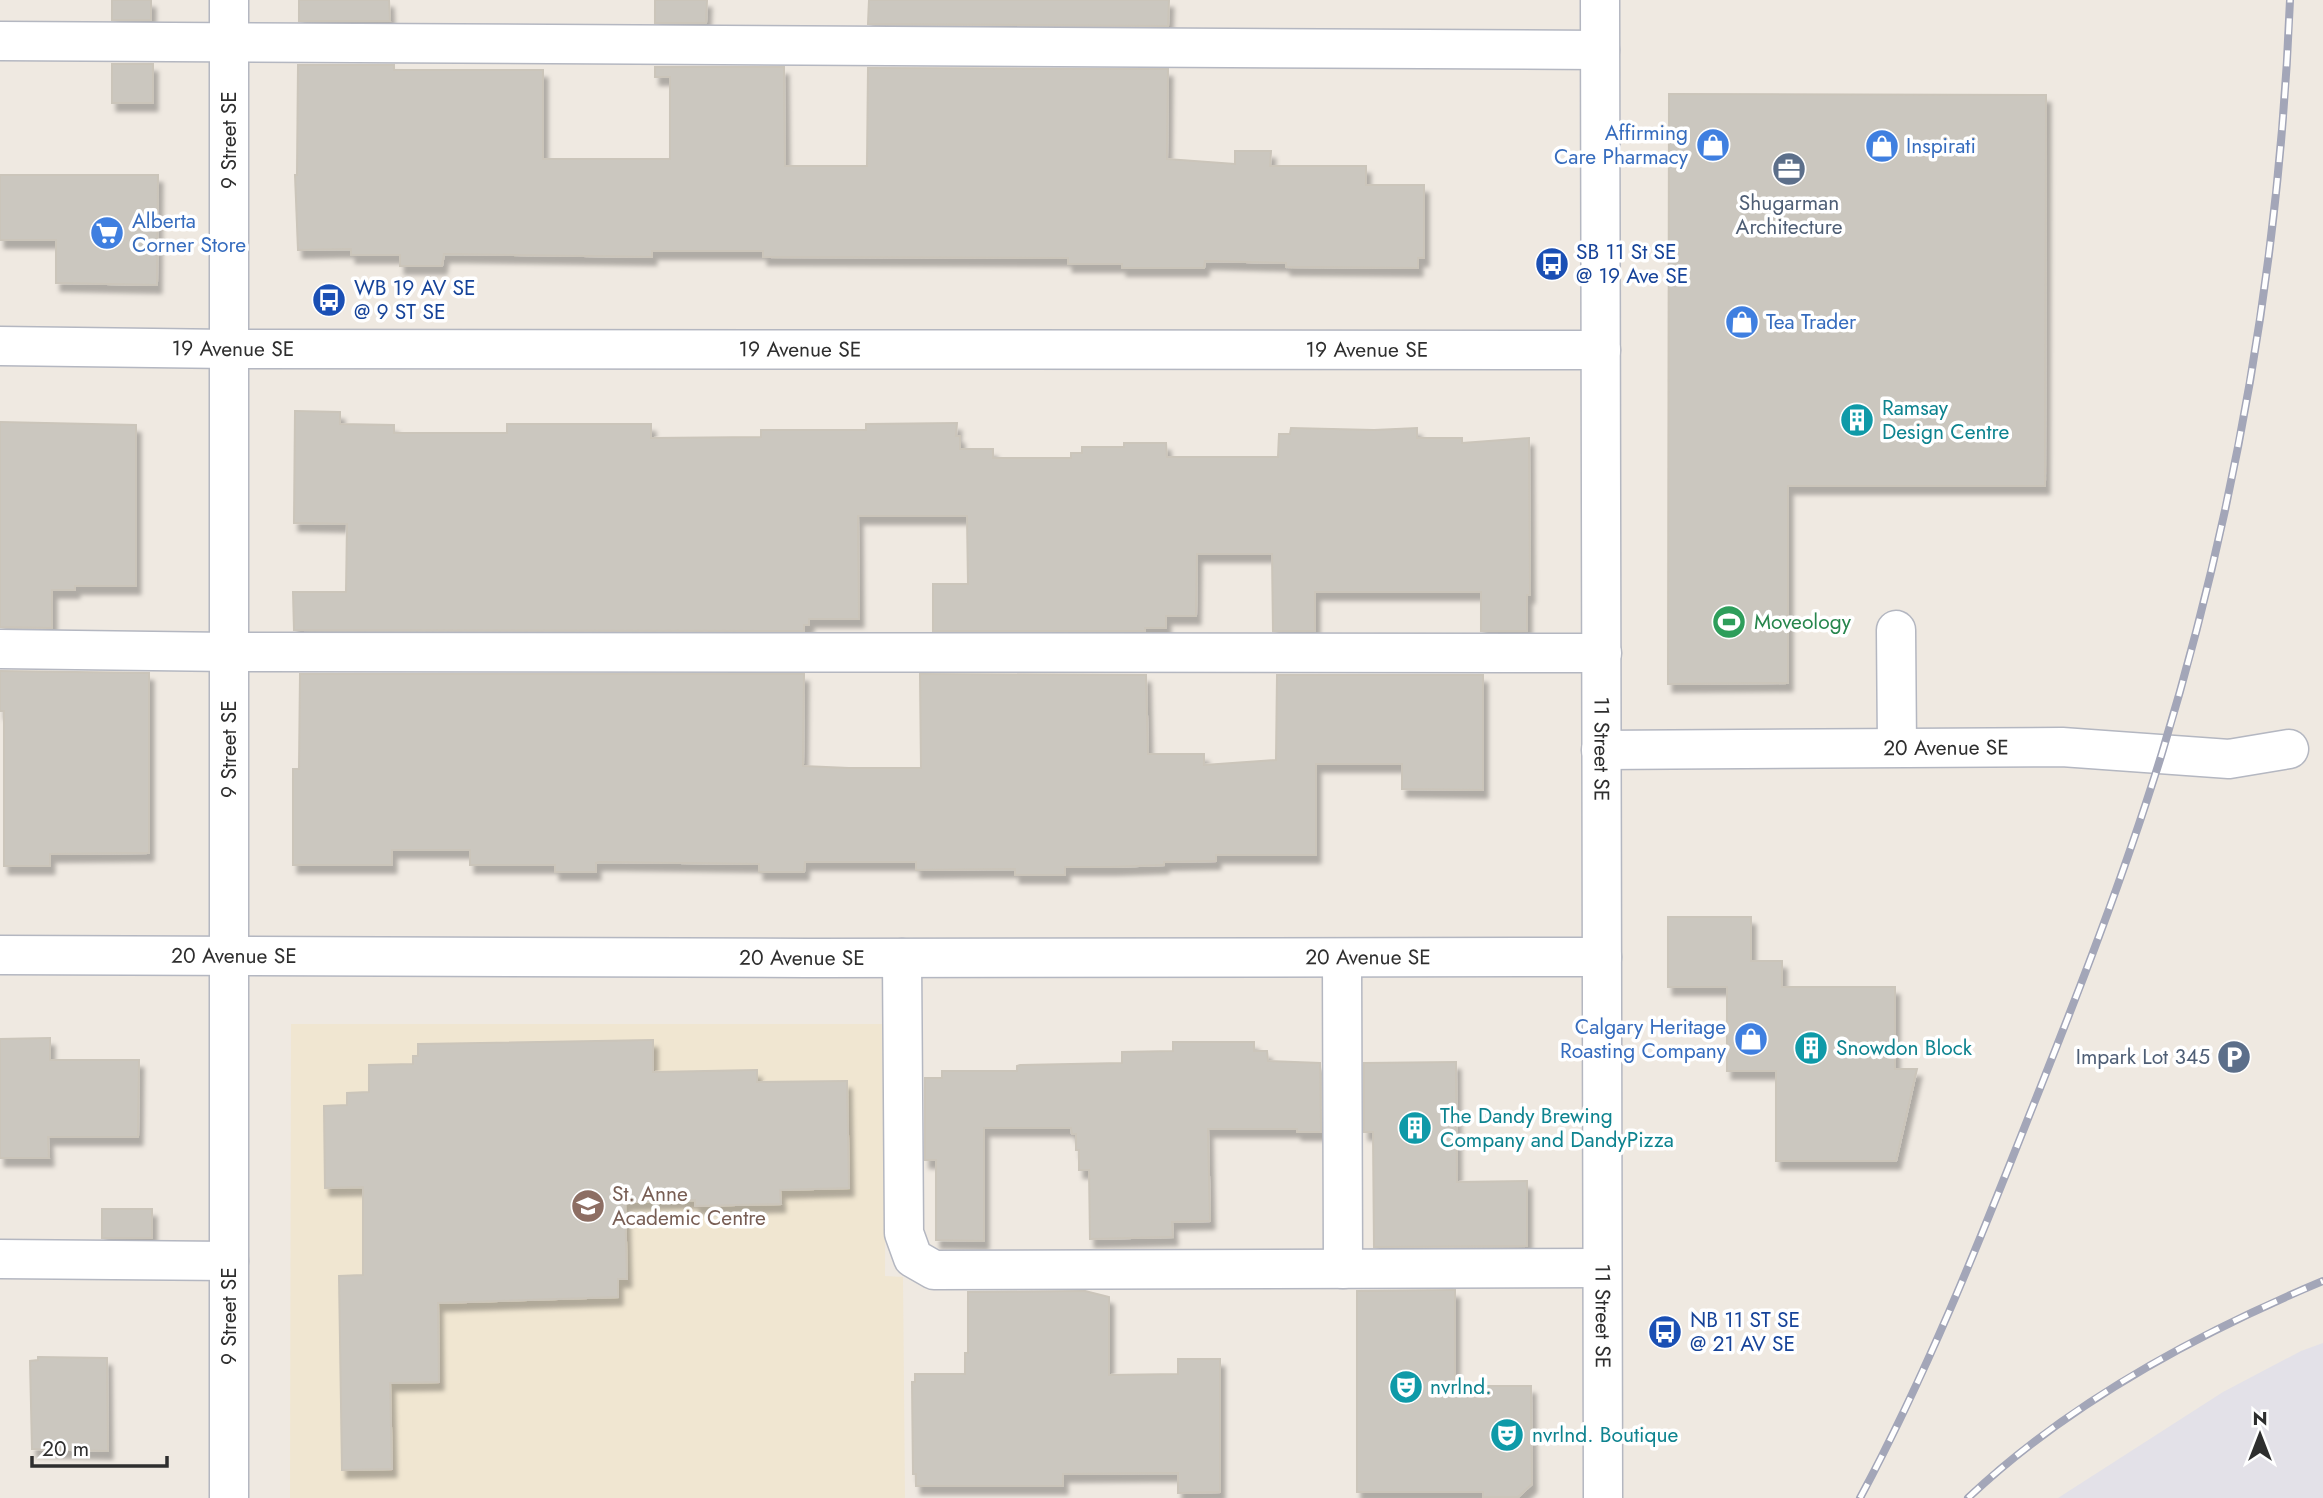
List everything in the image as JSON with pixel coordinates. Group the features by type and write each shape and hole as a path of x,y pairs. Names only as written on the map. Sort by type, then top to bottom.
{"street":[{"name":"9 Street SE","path":"229,0 229,1498"},
{"name":"11 Street SE","path":"1600,0 1603,1498"},
{"path":"0,41 1600,50"},
{"name":"19 Avenue SE","path":"0,346 229,349 1601,350"},
{"path":"1896,630 1897,747"},
{"path":"0,649 229,652 1601,653"},
{"name":"20 Avenue SE","path":"1601,750 2062,747 2229,760 2290,749"},
{"name":"20 Avenue SE","path":"0,955 1601,957"},
{"path":"902,958 904,1233 913,1258 934,1270 1602,1268"},
{"path":"1342,958 1343,1269"},
{"path":"0,1259 229,1261"}],"shaded area":[{"name":"St. Anne Academic Centre","path":"291,1024 886,1024 885,1276 903,1277 905,1498 290,1498"},
{"path":"2323,1343 2323,1498 2058,1498 2223,1392 2301,1351"}],"building":[{"path":"112,0 151,0 151,20 112,20"},
{"path":"299,0 389,0 390,21 299,21"},
{"path":"655,0 707,0 706,23 655,23"},
{"path":"869,0 1169,0 1168,26 868,24"},
{"path":"112,64 153,64 153,103 112,103"},
{"path":"298,65 394,65 394,70 543,70 543,159 670,159 670,77 655,77 655,67 784,67 785,166 867,166 868,68 1168,69 1167,159 1235,164 1235,151 1271,151 1270,166 1366,166 1366,185 1424,185 1424,258 1418,258 1418,268 1286,267 1286,263 1205,261 1204,268 1122,268 1122,264 1068,264 1068,258 763,257 763,251 652,251 652,257 444,254 442,266 400,266 400,255 351,255 351,249 298,250 295,175"},
{"name":"Ramsay Design Centre","path":"1669,94 2046,95 2045,486 1788,486 1788,683 1668,684"},
{"name":"Alberta Corner Store","path":"0,175 158,175 157,285 56,283 56,240 0,240"},
{"path":"295,411 340,412 340,424 394,425 394,433 507,433 507,424 651,424 651,438 761,437 761,430 866,430 866,424 957,423 956,436 960,436 960,449 993,449 993,458 1071,458 1071,453 1082,453 1082,447 1124,447 1124,443 1166,443 1167,457 1278,457 1279,434 1290,434 1291,428 1417,428 1417,438 1462,438 1462,443 1529,438 1530,595 1527,595 1527,631 1481,631 1481,592 1315,592 1315,631 1273,631 1272,554 1197,554 1196,616 1166,616 1166,628 1145,628 1145,631 933,631 933,584 968,584 967,516 858,516 859,619 809,619 809,625 804,625 804,631 294,630 293,592 346,592 347,524 294,523"},
{"path":"0,422 136,425 136,586 75,586 75,590 52,590 52,628 0,627"},
{"path":"0,671 149,673 149,853 50,854 50,866 4,866 4,711 0,711"},
{"path":"300,674 804,674 803,766 849,768 921,768 920,674 1146,675 1148,754 1204,754 1204,765 1276,760 1277,675 1483,675 1483,790 1402,789 1402,764 1316,764 1316,855 1216,855 1216,861 1065,867 1065,875 1015,875 1015,869 916,870 916,862 805,862 804,872 759,872 759,864 599,862 596,863 596,872 555,872 555,865 470,865 470,850 392,850 392,865 293,865 293,769 299,769"},
{"name":"Snowdon Block","path":"1668,917 1751,917 1751,961 1782,961 1782,987 1895,987 1895,1069 1917,1069 1896,1161 1776,1161 1776,1071 1727,1071 1727,987 1668,987"},
{"path":"50,1038 50,1060 139,1060 138,1137 48,1137 49,1158 0,1158 0,1039"},
{"path":"653,1040 653,1072 757,1070 757,1082 847,1081 849,1188 780,1190 781,1204 695,1206 695,1200 625,1202 627,1279 618,1279 618,1297 438,1303 439,1382 390,1383 392,1469 342,1470 339,1276 363,1275 363,1187 325,1188 324,1106 347,1105 347,1093 369,1092 369,1065 413,1064 413,1056 418,1056 418,1044"},
{"path":"1173,1042 1254,1042 1254,1051 1267,1051 1268,1061 1320,1063 1321,1132 1297,1132 1297,1129 1208,1129 1210,1221 1172,1222 1173,1237 1090,1239 1089,1170 1079,1170 1076,1134 1072,1134 1071,1128 984,1128 984,1241 936,1240 936,1160 925,1160 925,1078 942,1078 942,1071 1017,1071 1017,1066 1020,1065 1122,1063 1122,1052 1173,1051"},
{"name":"The Dandy Brewing Company and DandyPizza","path":"1456,1062 1457,1182 1527,1181 1527,1246 1374,1247 1373,1132 1364,1132 1364,1063"},
{"path":"102,1209 152,1209 152,1238 102,1238"},
{"name":"nvrlnd.","path":"1455,1290 1455,1386 1531,1386 1532,1484 1518,1497 1483,1497 1483,1492 1357,1492 1357,1291"},
{"path":"1085,1291 1109,1297 1109,1375 1178,1374 1178,1359 1220,1359 1220,1492 1178,1493 1178,1473 1063,1474 1063,1486 916,1486 916,1474 913,1474 912,1382 915,1382 915,1374 965,1374 965,1353 968,1353 968,1292"},
{"path":"38,1357 107,1358 108,1451 32,1449 30,1361 38,1360"}],"railway":[{"path":"1860,1498 1929,1357 1990,1213 2099,936 2162,753 2212,568 2250,380 2265,286 2276,190 2290,0"},
{"path":"1968,1498 2048,1431 2135,1374 2228,1324 2323,1281"}],"place":[{"name":"Affirming Care Pharmacy","path":"1713,145"},
{"name":"Inspirati","path":"1882,146"},
{"name":"Shugarman Architecture","path":"1789,169"},
{"name":"Alberta Corner Store","path":"107,233"},
{"name":"SB 11 St SE @ 19 Ave SE","path":"1552,264"},
{"name":"WB 19 AV SE @ 9 ST SE","path":"329,300"},
{"name":"Tea Trader","path":"1742,322"},
{"name":"Ramsay Design Centre","path":"1857,420"},
{"name":"Moveology","path":"1729,622"},
{"name":"Calgary Heritage Roasting Company","path":"1751,1039"},
{"name":"Snowdon Block","path":"1811,1048"},
{"name":"Impark Lot 345","path":"2234,1057"},
{"name":"The Dandy Brewing Company and DandyPizza","path":"1415,1128"},
{"name":"St. Anne Academic Centre","path":"588,1206"},
{"name":"NB 11 ST SE @ 21 AV SE","path":"1665,1332"},
{"name":"nvrlnd.","path":"1406,1387"},
{"name":"nvrlnd. Boutique","path":"1507,1435"}]}
